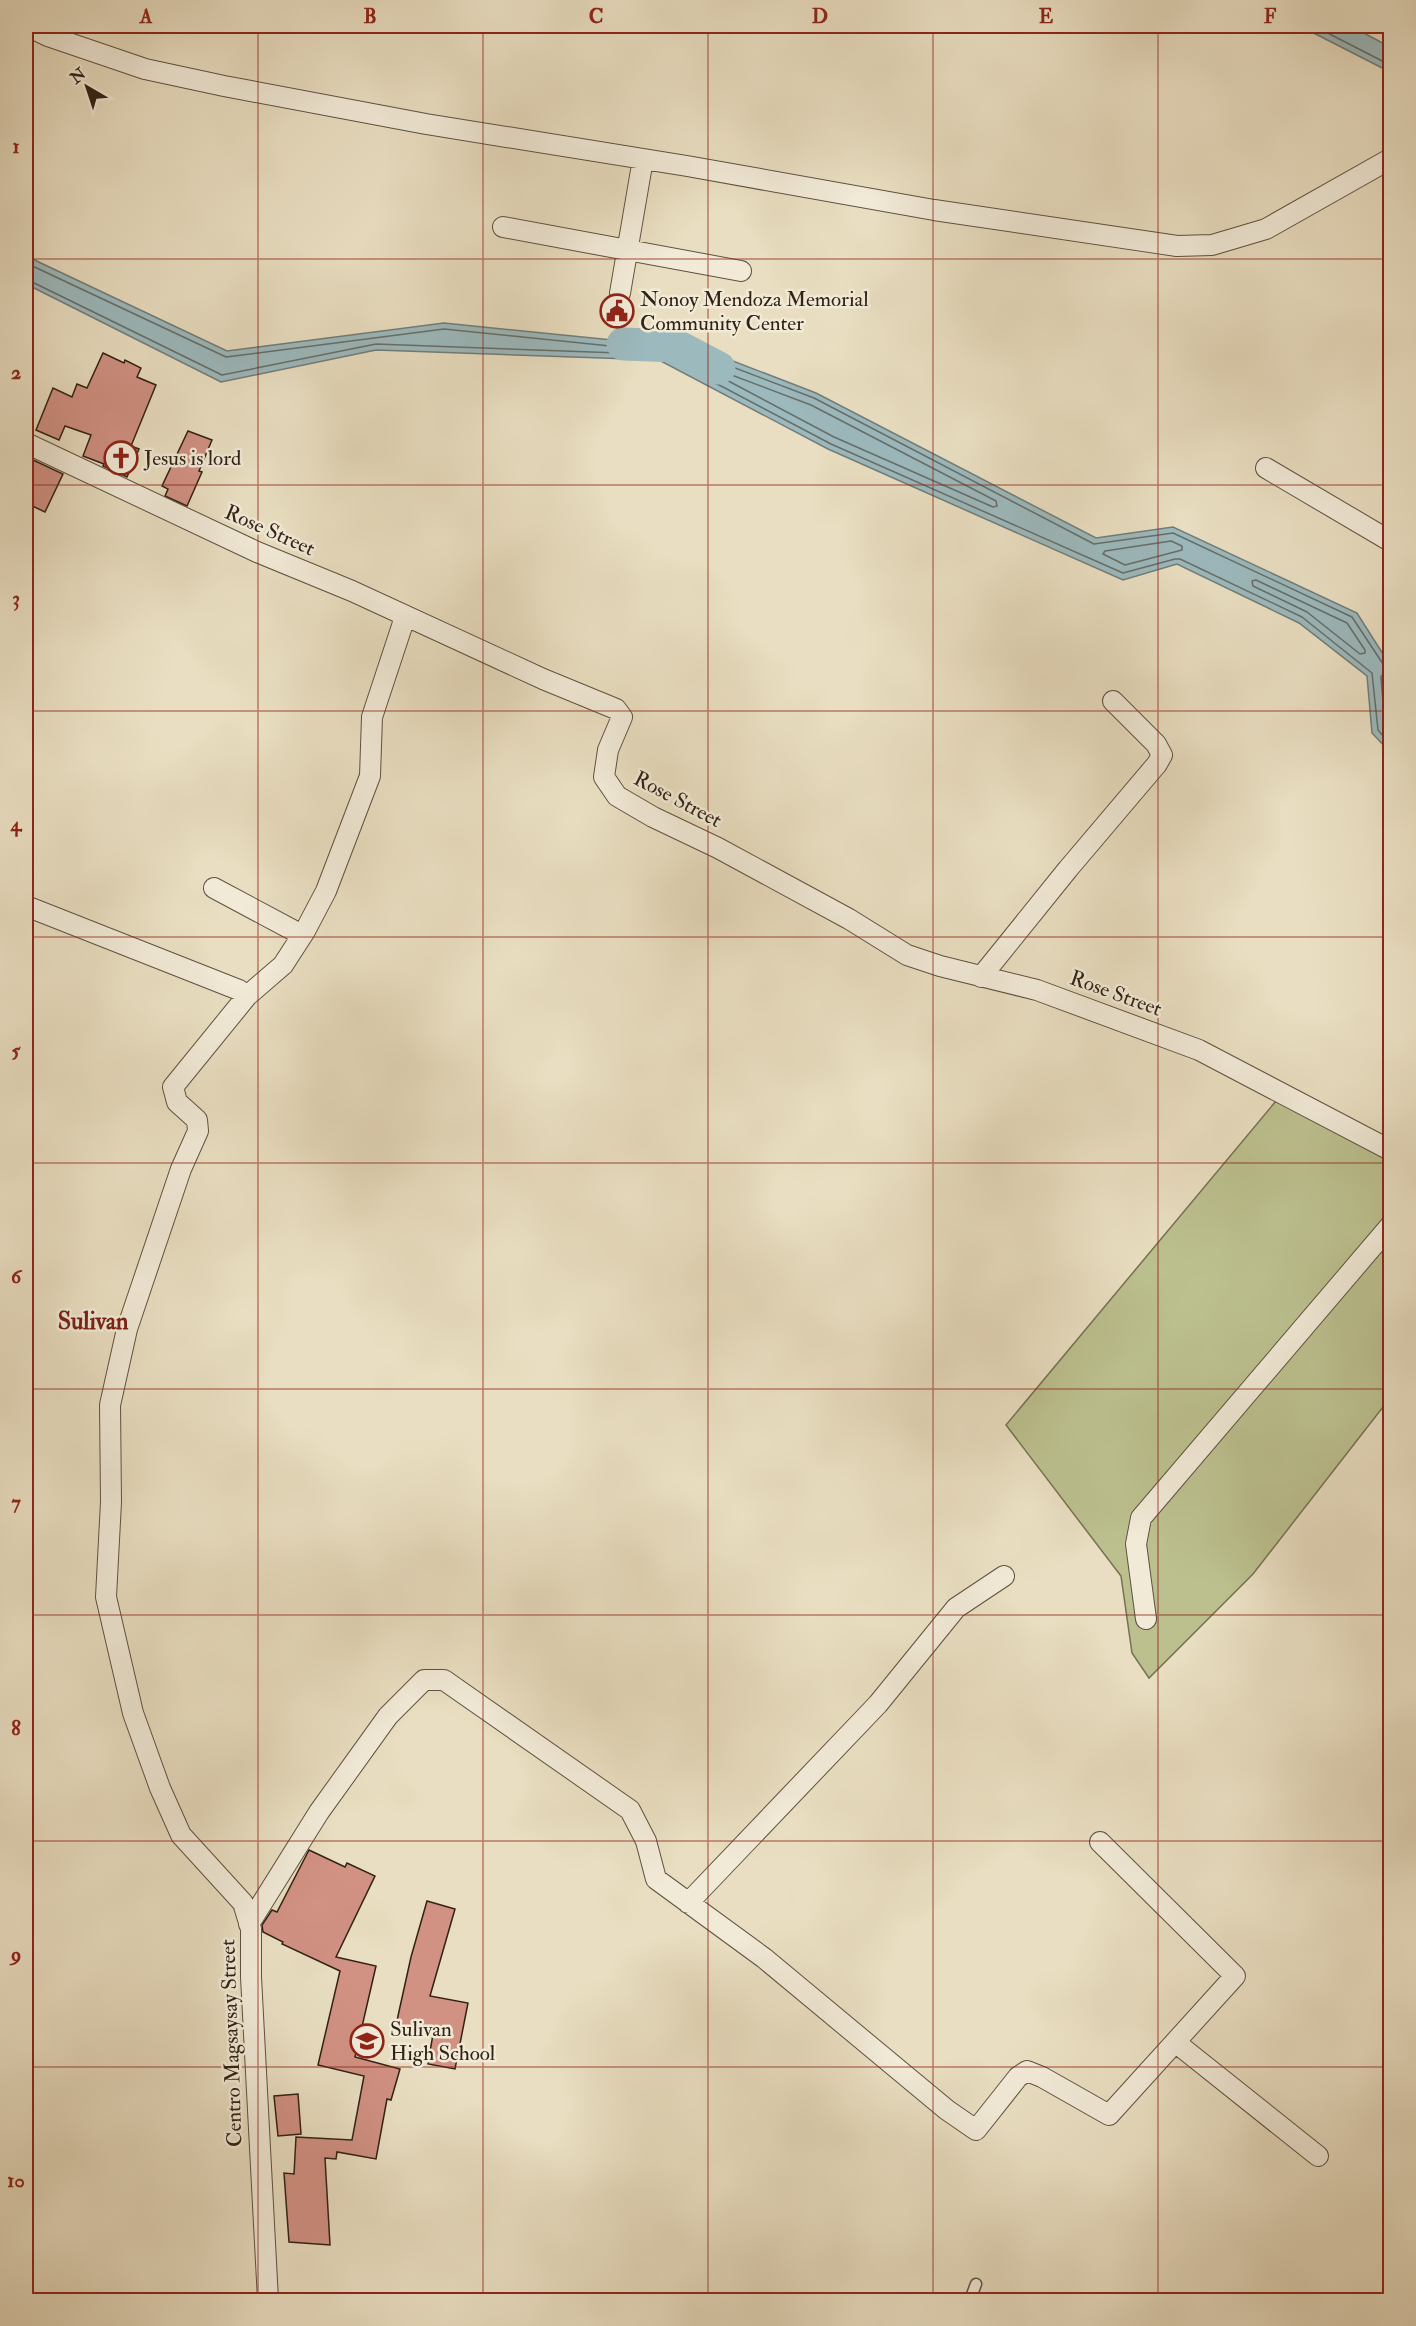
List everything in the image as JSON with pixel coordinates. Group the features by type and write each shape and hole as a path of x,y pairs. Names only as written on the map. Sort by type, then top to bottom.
{"street":[{"path":"27,26 48,36 145,69 426,124 934,210 1177,246 1212,245 1266,229 1390,159"},
{"path":"620,293 643,159"},
{"path":"502,227 741,271"},
{"name":"Rose Street","path":"26,443 257,552 352,591 543,679 616,709 622,717 608,750 604,777 617,796 653,817 718,848 849,920 907,955 940,966 1037,990 1199,1050 1390,1150"},
{"path":"1266,468 1390,541"},
{"name":"Centro Magsaysay Street","path":"268,2301 249,1924 243,1903 181,1835 160,1788 133,1713 106,1597 111,1502 110,1405 127,1329 181,1169 198,1131 197,1120 177,1102 173,1087 247,996 283,965 326,891 370,776 372,717 405,617"},
{"path":"981,977 1157,764 1162,755 1156,744 1113,701"},
{"path":"214,888 302,935"},
{"path":"26,906 239,990 247,996"},
{"path":"1146,1619 1136,1544 1141,1518 1390,1226"},
{"path":"688,1903 878,1704 956,1608 1004,1576"},
{"path":"249,1924 319,1812 387,1716 424,1680 444,1680 630,1810 646,1841 656,1879 764,1958 947,2110 976,2130 1018,2077 1027,2071 1042,2077 1109,2115 1235,1977 1100,1842"},
{"path":"1175,2042 1318,2156"}],"lane":[{"path":"970,2301 976,2284"}],"green space":[{"path":"1276,1101 1390,1159 1390,1213 1136,1513 1144,1544 1149,1521 1390,1238 1390,1398 1253,1574 1149,1678 1132,1653 1121,1576 1006,1425"}],"water":[{"path":"1300,26 1351,26 1390,47 1390,72"},
{"path":"26,256 227,351 444,323 702,349 816,393 1096,538 1173,527 1357,613 1390,665 1390,752 1372,733 1367,676 1299,623 1177,564 1123,580 828,449 659,360 376,350 221,382 26,284"}],"building":[{"path":"103,353 141,368 137,377 156,385 131,446 139,449 127,477 103,466 104,464 83,456 91,435 65,426 59,440 36,430 53,388 72,397 77,384 87,388"},
{"path":"188,431 212,440 199,471 202,472 187,506 165,496 168,489 162,486"},
{"path":"31,459 63,474 45,512 26,503 26,463 29,465"},
{"path":"309,1850 345,1867 347,1863 375,1876 336,1957 376,1966 355,2057 400,2069 391,2100 387,2099 376,2159 337,2152 336,2159 325,2158 330,2245 289,2242 284,2173 294,2174 296,2137 352,2140 364,2076 318,2065 340,1971 282,1944 283,1942 263,1932 262,1925 272,1910 277,1912"},
{"path":"427,1901 455,1909 430,1996 468,2003 455,2069 428,2064 433,2034 396,2025 411,1957"},
{"path":"298,2094 301,2134 278,2136 274,2096"}],"waterway":[{"path":"623,344 677,346 719,368"}],"place":[{"name":"Nonoy Mendoza Memorial Community Center","path":"617,311"},
{"name":"Jesus is lord","path":"121,458"},
{"name":"Sulivan High School","path":"367,2041"}],"district":[{"name":"Sulivan","path":"93,1321"}]}
